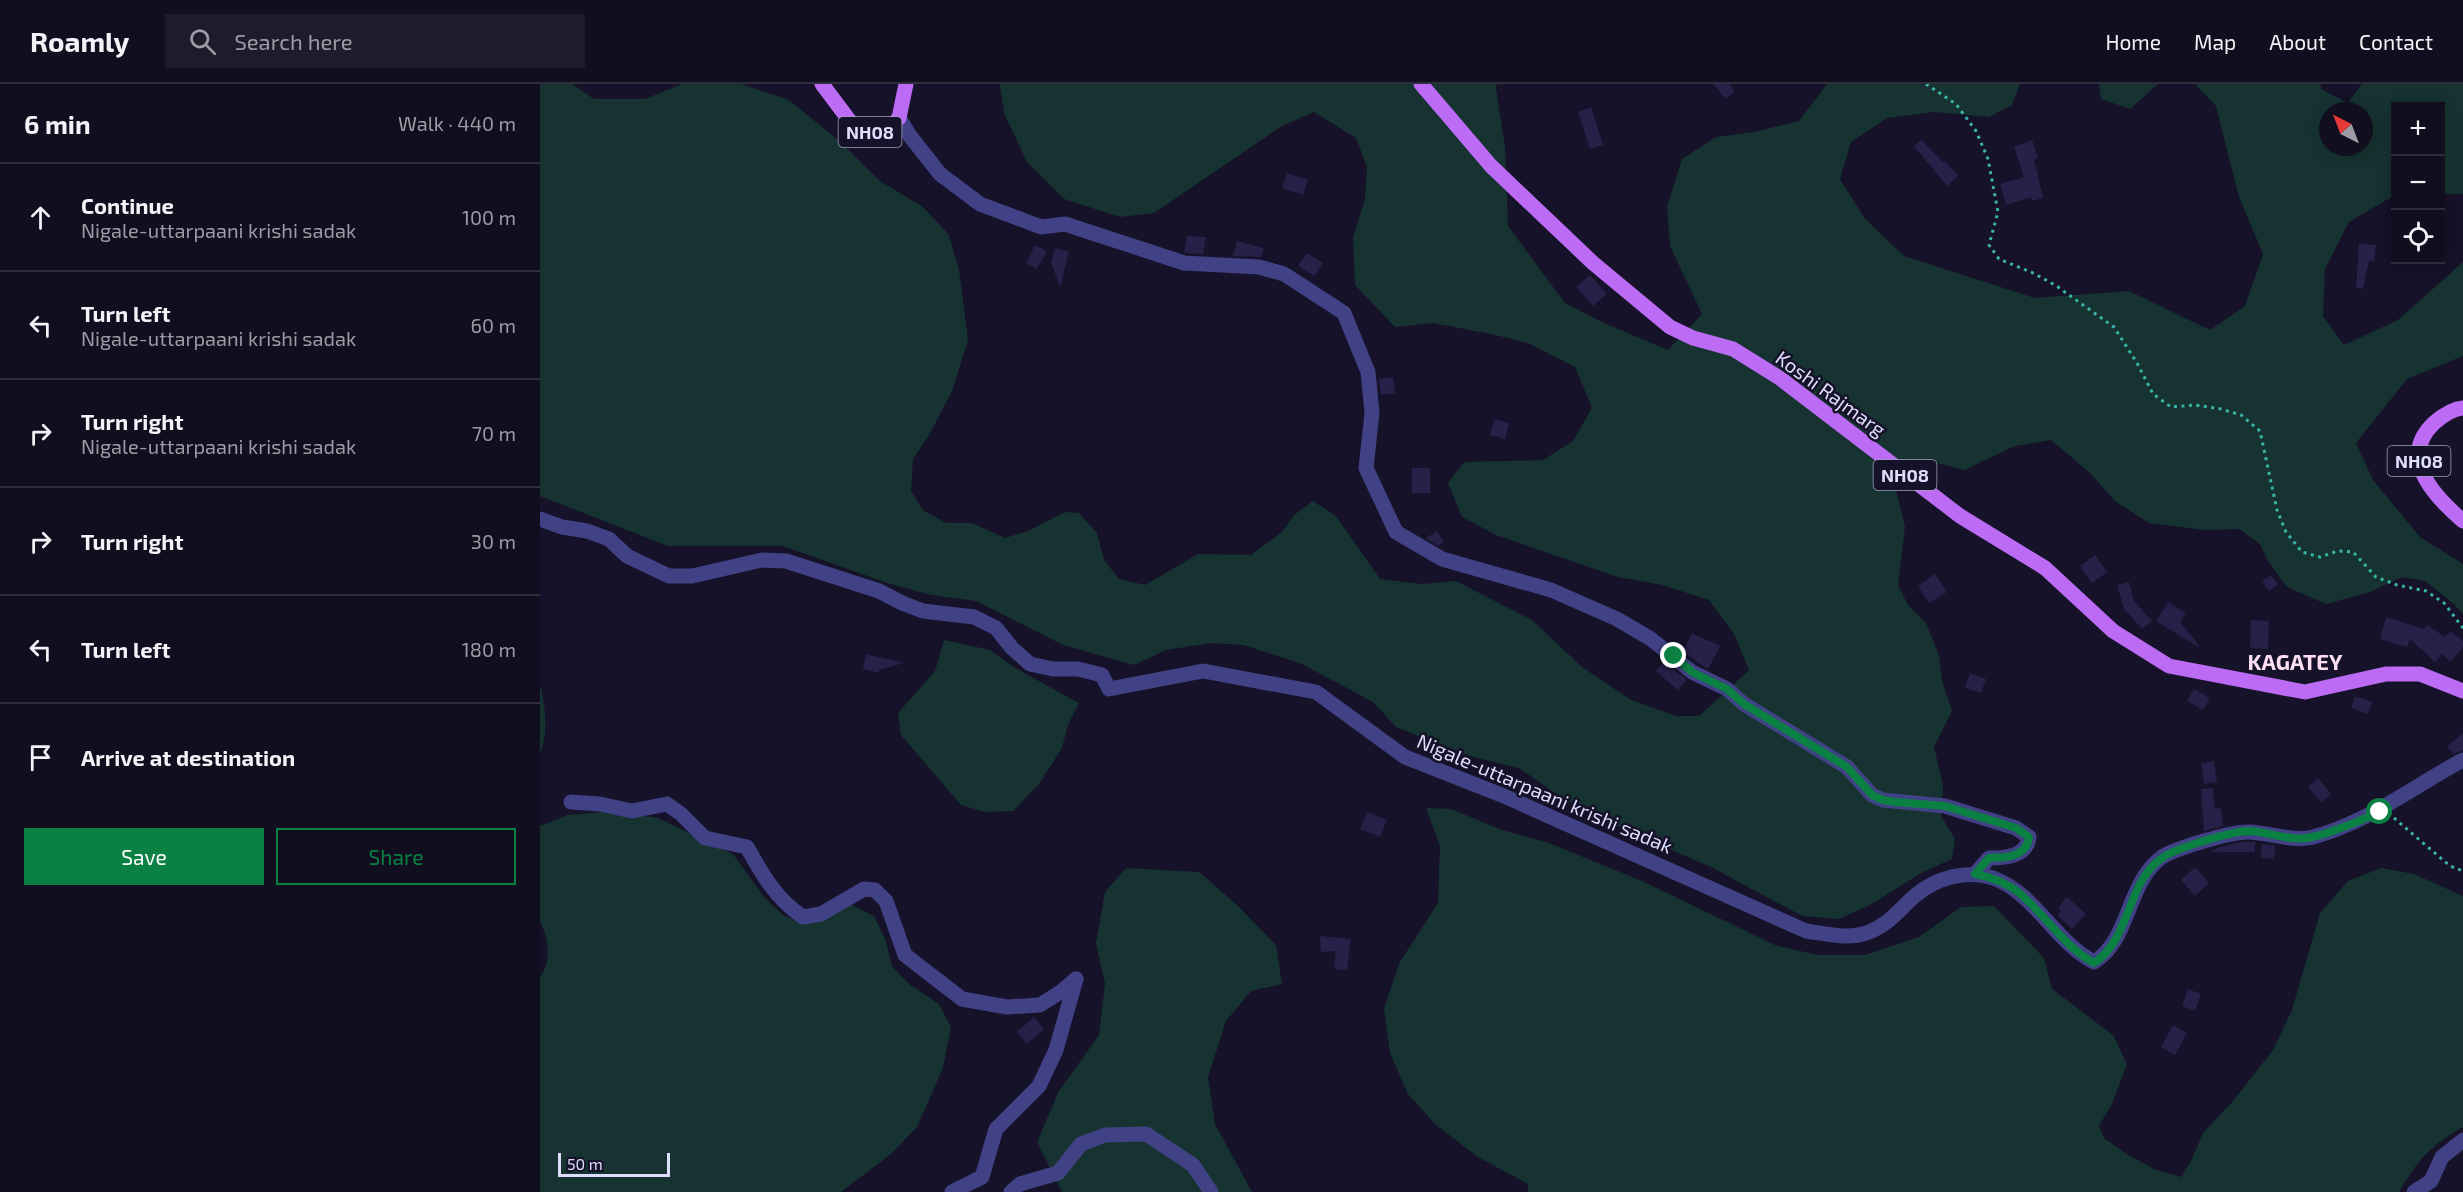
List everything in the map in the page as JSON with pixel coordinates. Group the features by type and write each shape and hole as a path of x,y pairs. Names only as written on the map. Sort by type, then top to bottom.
{"main road":[{"name":"NH08","path":"822,84 855,128 874,133 886,131 899,118 906,84"},
{"name":"Koshi Rajmarg","path":"1421,84 1491,166 1593,263 1670,327 1693,338 1733,349 1781,380 1960,516 2045,568 2113,631 2169,666 2305,692 2386,674 2420,674 2463,691"},
{"name":"NH08","path":"2463,408 2440,418 2428,428 2418,453 2422,475 2446,507 2463,521"}],"street":[{"path":"899,118 940,174 980,204 1041,226 1065,224 1184,263 1259,267 1284,274 1344,313 1360,347 1368,372 1372,412 1366,468 1396,532 1442,559 1551,590 1617,620 1651,639 1692,672 1727,689 1744,704 1847,767 1872,795 1883,800 1945,806 2016,828 2029,837 2029,843 2016,855 1989,858 1975,874"},
{"name":"Nigale-uttarpaani krishi sadak","path":"540,519 562,527 587,531 609,540 627,556 669,576 692,576 762,560 786,561 879,591 924,611 974,617 996,628 1012,648 1030,664 1053,669 1078,669 1102,675 1109,689 1203,671 1316,692 1405,757 1504,796 1806,931 1845,936 1869,932 1888,921 1917,894 1938,882 1957,876 1975,874 1994,878 2018,892 2079,955 2094,963 2107,954 2144,875 2162,857 2191,845 2248,831 2272,836 2311,838 2353,823 2463,760"},
{"path":"571,802 600,804 632,811 667,804 681,814 705,838 747,847 766,881 788,907 802,917 821,914 864,889 875,890 886,901 905,955 962,999 1007,1007 1040,1005 1062,992 1076,979 1056,1050 1039,1086 996,1129 982,1177 952,1192"},
{"path":"1011,1192 1020,1184 1058,1173 1081,1144 1105,1135 1146,1134 1193,1165 1211,1192"},
{"path":"2414,1192 2431,1181 2442,1157 2463,1140"}],"path":[{"path":"1926,84 1956,104 1976,131 1988,159 1998,212 1989,245 1999,259 2055,285 2114,327 2138,363 2153,394 2171,407 2195,405 2222,409 2241,415 2260,431 2277,510 2286,532 2302,552 2320,557 2338,551 2353,552 2376,577 2397,585 2426,591 2445,603 2463,627"},
{"path":"2390,816 2399,820 2450,866 2463,871"}],"green space":[{"path":"540,84 572,84 594,99 645,99 682,84 741,84 789,100 837,139 880,181 923,207 949,235 959,270 968,340 952,391 929,435 913,459 911,491 923,510 946,523 972,523 1005,538 1028,531 1065,512 1079,513 1097,533 1104,560 1119,579 1145,585 1198,554 1251,555 1283,531 1294,515 1313,501 1336,516 1380,579 1422,584 1456,581 1532,620 1582,667 1631,700 1676,716 1699,716 1749,670 1734,634 1709,600 1662,585 1618,577 1496,535 1462,517 1448,483 1464,462 1543,460 1573,441 1592,408 1575,367 1528,343 1491,334 1433,323 1395,327 1355,285 1353,238 1365,199 1367,167 1356,138 1314,112 1282,126 1154,213 1120,217 1064,199 1027,162 1004,113 1000,84 1497,84 1505,147 1508,226 1565,303 1604,323 1668,350 1702,314 1670,246 1667,206 1682,159 1716,137 1754,132 1799,121 1827,84 2020,84 2012,105 1989,117 1934,112 1887,118 1851,142 1840,179 1865,219 1904,256 2035,298 2129,291 2210,330 2245,306 2263,254 2239,197 2216,106 2195,84 2320,84 2322,90 2346,102 2319,102 2319,156 2373,156 2373,102 2349,102 2362,84 2463,84 2463,194 2445,194 2445,102 2391,102 2391,197 2349,222 2325,269 2323,316 2344,345 2398,320 2463,262 2463,356 2407,379 2356,443 2373,480 2420,537 2463,564 2463,614 2425,581 2402,577 2370,592 2326,604 2287,587 2268,561 2260,544 2239,529 2205,530 2149,523 2115,501 2089,472 2051,440 2015,446 1964,470 1934,462 1917,470 1896,490 1905,527 1898,585 1908,605 1926,623 1939,655 1942,680 1952,711 1934,747 1943,785 1941,816 1955,839 1952,859 1921,873 1870,905 1839,919 1802,916 1713,868 1625,830 1565,800 1519,768 1473,757 1396,727 1373,702 1302,664 1244,645 1211,643 1166,650 1134,665 1063,645 976,601 931,595 887,583 783,546 668,546 540,496"},
{"path":"2099,84 2158,84 2130,109 2101,99"},
{"path":"944,640 990,650 1015,668 1079,703 1068,725 1062,748 1039,784 1013,811 985,812 961,805 901,735 898,713 935,671"},
{"path":"540,684 545,711 545,728 540,754"},
{"path":"1426,808 1451,809 1502,830 1549,843 1642,881 1775,945 1817,955 1865,955 1919,937 1961,907 1994,906 2044,958 2052,989 2113,1035 2127,1064 2112,1104 2099,1126 2104,1138 2128,1155 2156,1170 2181,1177 2203,1133 2233,1101 2273,1050 2292,1010 2320,913 2348,881 2381,868 2414,874 2463,896 2463,1128 2440,1142 2425,1155 2399,1192 1528,1192 1528,1184 1478,1157 1436,1125 1408,1094 1390,1053 1384,1008 1400,962 1438,903 1440,846"},
{"path":"614,811 658,818 733,854 765,898 784,916 798,921 852,905 874,916 885,938 892,966 909,984 939,1004 951,1027 943,1068 917,1127 891,1154 841,1192 540,1192 540,977 544,971 548,950 540,921 540,826 568,815"},
{"path":"1126,868 1199,872 1236,904 1276,945 1282,984 1251,991 1226,1021 1208,1077 1215,1124 1252,1192 1062,1192 1037,1142 1059,1091 1099,1035 1105,984 1096,943 1105,892"}],"building":[{"path":"1713,84 1729,84 1735,91 1726,99"},
{"path":"1591,107 1603,145 1590,149 1578,112"},
{"path":"1921,140 1958,176 1947,186 1914,146"},
{"path":"2032,140 2038,158 2034,159 2043,198 2032,201 2031,197 2006,205 2000,184 2024,177 2014,147"},
{"path":"1287,173 1308,180 1303,195 1282,188"},
{"path":"1187,236 1206,237 1203,254 1184,253"},
{"path":"1237,241 1264,248 1261,257 1233,256"},
{"path":"2359,244 2376,245 2374,261 2369,261 2363,289 2356,288"},
{"path":"1035,245 1047,251 1037,269 1026,263"},
{"path":"1055,248 1069,252 1060,287 1051,262"},
{"path":"1307,253 1323,263 1314,276 1298,266"},
{"path":"1590,275 1607,294 1593,306 1576,287"},
{"path":"1393,377 1395,393 1381,395 1379,379"},
{"path":"1495,419 1509,423 1505,439 1490,435"},
{"path":"1412,468 1430,468 1430,493 1412,493"},
{"path":"1437,531 1444,542 1438,546 1426,538"},
{"path":"2095,555 2107,572 2092,583 2080,566"},
{"path":"1935,574 1947,592 1929,603 1918,586"},
{"path":"2271,575 2278,585 2269,591 2262,581"},
{"path":"2129,582 2134,601 2152,621 2142,629 2124,609 2117,585"},
{"path":"2168,602 2186,613 2180,622 2199,645 2198,647 2156,621"},
{"path":"2386,617 2424,629 2427,625 2445,637 2450,631 2463,641 2463,647 2450,662 2442,654 2435,662 2410,639 2407,647 2380,639"},
{"path":"2251,620 2269,621 2268,649 2250,648"},
{"path":"1692,633 1720,646 1708,669 1683,652"},
{"path":"866,654 904,663 879,670 878,673 863,669"},
{"path":"1664,662 1687,680 1678,690 1656,671"},
{"path":"1970,673 1986,679 1981,693 1965,688"},
{"path":"2194,689 2210,698 2203,710 2187,701"},
{"path":"2355,696 2372,702 2368,714 2351,708"},
{"path":"2463,733 2463,750 2453,754 2447,746"},
{"path":"2214,761 2217,782 2204,784 2201,763"},
{"path":"2318,778 2331,794 2321,802 2308,787"},
{"path":"2213,788 2215,809 2221,808 2223,826 2204,831 2201,789"},
{"path":"1367,812 1387,820 1380,837 1360,829"},
{"path":"2255,842 2255,852 2211,852 2219,847"},
{"path":"2262,844 2275,846 2274,859 2261,858"},
{"path":"2195,867 2209,883 2195,896 2181,880"},
{"path":"2067,897 2086,914 2072,929 2057,915 2061,911 2058,908"},
{"path":"1320,936 1351,939 1347,970 1334,969 1336,951 1321,952"},
{"path":"2188,989 2201,994 2195,1011 2182,1006"},
{"path":"1034,1017 1044,1029 1027,1044 1017,1032"},
{"path":"2173,1025 2187,1033 2175,1055 2161,1047"}],"district":[{"name":"KAGATEY","path":"2295,661"}],"route":[{"path":"1674,656 1692,672 1727,689 1744,704 1847,767 1872,795 1895,802 1907,801 1945,806 2016,828 2025,833 2029,837 2029,843 2016,855 2009,858 1989,858 1975,874 1994,878 2018,892 2079,955 2094,963 2107,954 2144,875 2162,857 2191,845 2248,831 2272,836 2311,838 2380,812"}]}
